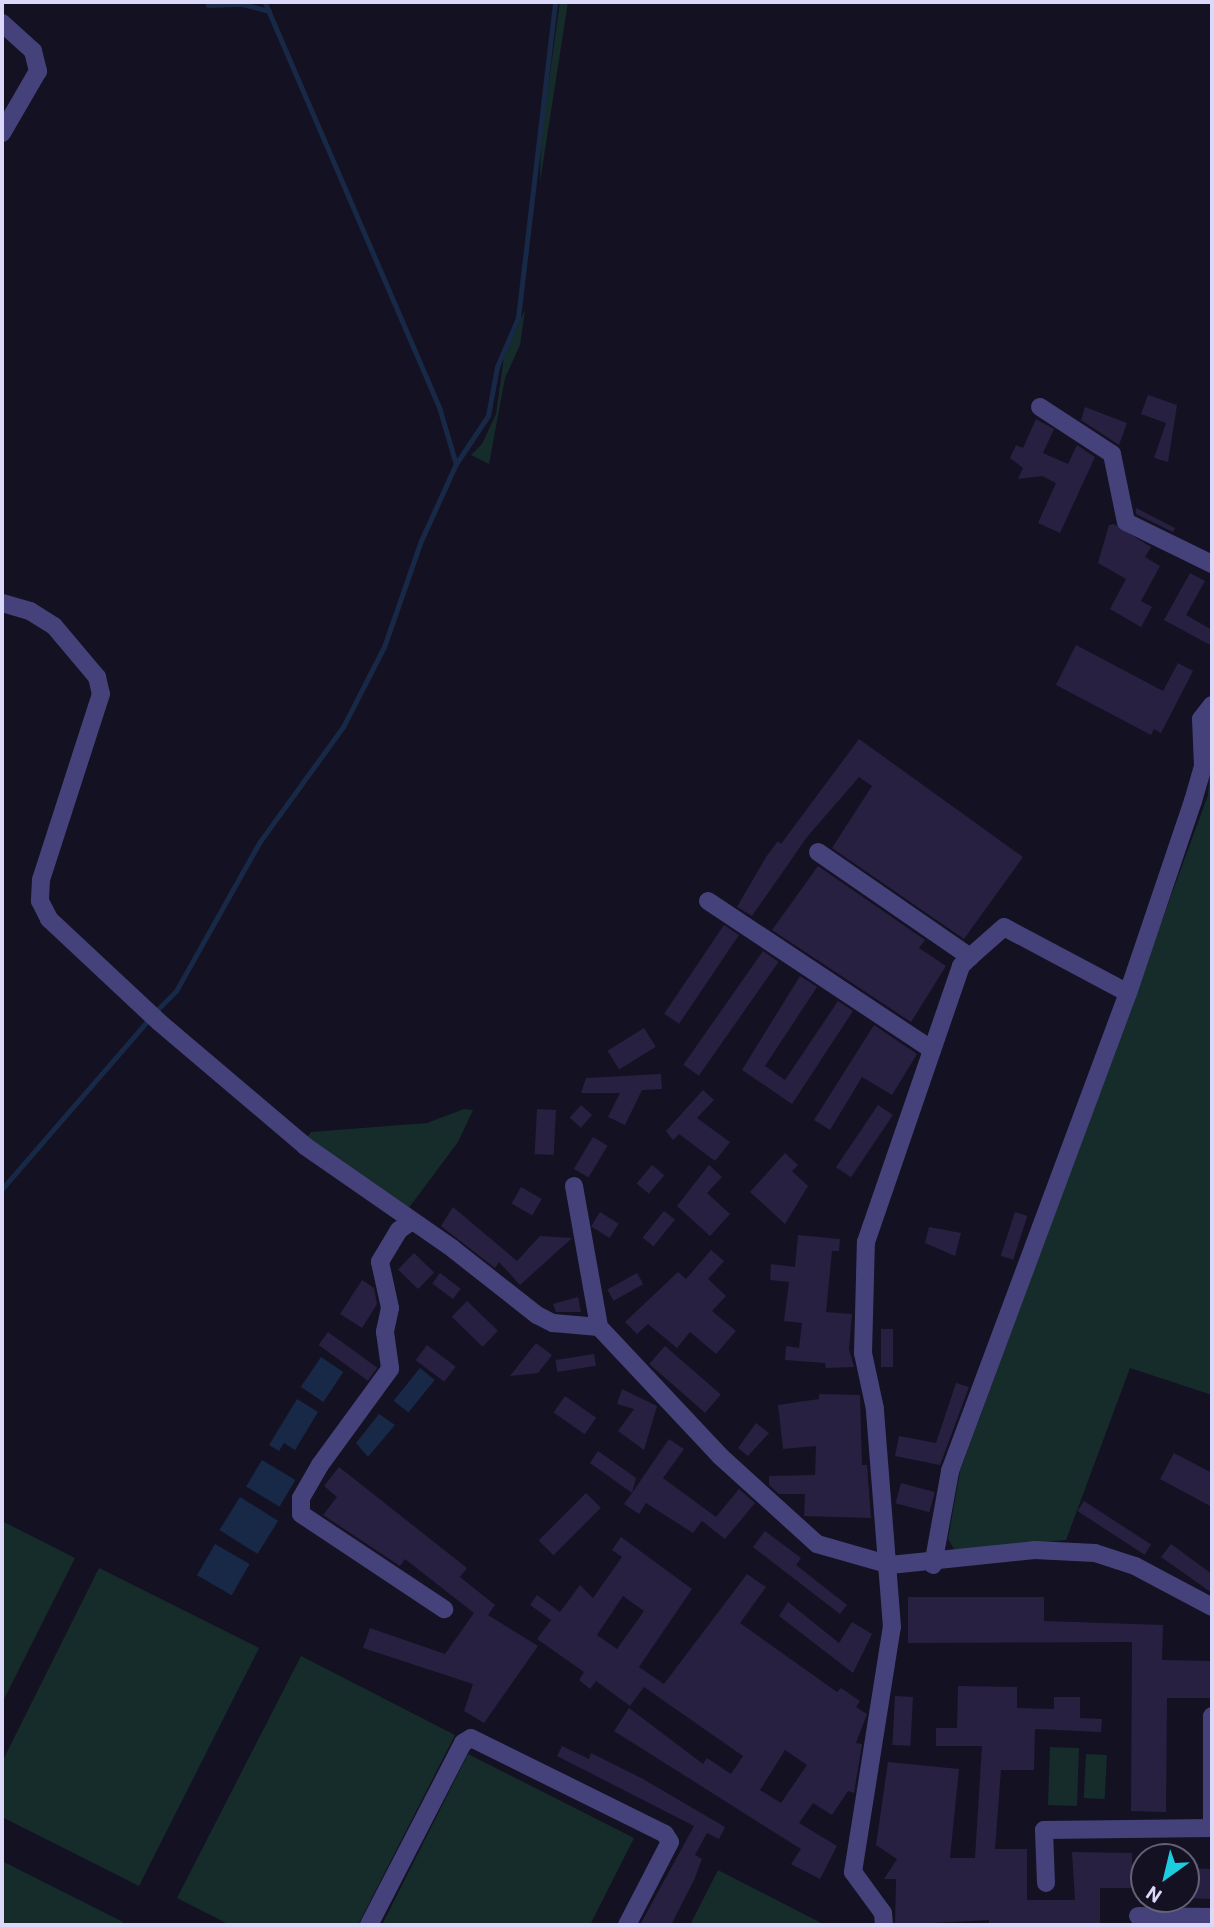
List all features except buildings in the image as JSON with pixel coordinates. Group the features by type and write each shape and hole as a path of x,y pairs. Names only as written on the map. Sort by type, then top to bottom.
{"street":[{"path":"2,23 33,51 38,71 2,133"},
{"path":"1040,407 1112,454 1126,522 1212,564"},
{"path":"2,603 30,611 54,626 97,677 101,694 66,791 40,901 50,919 150,1014 305,1146 412,1221 537,1315 553,1323 599,1327"},
{"path":"933,1565 950,1471 1128,993 1193,801 1203,766 1201,719 1212,705"},
{"path":"818,852 970,957"},
{"path":"708,901 932,1050"},
{"path":"884,1925 883,1913 853,1872 883,1699 892,1627 890,1565 875,1409 863,1353 866,1242 961,966 970,957 1004,927 1128,993"},
{"path":"574,1186 599,1327 798,1529 838,1552 890,1565 933,1565 1034,1550 1095,1553 1135,1566 1212,1607"},
{"path":"412,1221 399,1230 380,1262 390,1308 385,1332 390,1369 320,1465 301,1498 301,1514 444,1609"},
{"path":"1046,1882 1044,1830 1212,1828 1212,1716"},
{"path":"369,1925 463,1743 471,1738 664,1834 670,1842 627,1925"},
{"path":"1138,1916 1212,1917"}],"green space":[{"path":"560,2 568,2 540,182 541,138"},
{"path":"525,310 520,345 505,378 489,464 471,455 482,444 496,414 504,357"},
{"path":"1212,729 1212,1395 1130,1368 1066,1540 955,1551 948,1539 960,1471 1208,795"},
{"path":"464,1109 473,1110 458,1142 408,1209 306,1138 311,1132 427,1123"},
{"path":"2,1521 75,1558 2,1703"},
{"path":"99,1568 259,1648 139,1886 2,1817 2,1762"},
{"path":"301,1656 455,1735 358,1925 230,1925 177,1898"},
{"path":"1050,1747 1079,1748 1077,1806 1048,1805"},
{"path":"468,1754 634,1838 590,1925 382,1925"},
{"path":"1086,1754 1107,1755 1105,1799 1084,1798"},
{"path":"2,1861 123,1922 121,1925 2,1925"},
{"path":"718,1870 825,1925 690,1925"}],"water":[{"path":"321,1357 343,1372 323,1402 301,1387"},
{"path":"420,1368 435,1380 408,1413 394,1401"},
{"path":"297,1399 318,1412 295,1450 284,1443 279,1451 269,1445"},
{"path":"379,1414 395,1425 368,1457 356,1443"},
{"path":"262,1460 295,1480 279,1507 246,1487"},
{"path":"240,1497 278,1521 257,1554 219,1530"},
{"path":"215,1544 250,1564 232,1595 197,1575"}],"waterway":[{"path":"265,2 440,409 456,463"},
{"path":"156,1011 176,991 259,843 343,727 384,647 421,541 456,464 488,416 497,367 518,318 555,2"},
{"path":"208,5 243,4 269,11"},
{"path":"2,1189 150,1018"}]}
